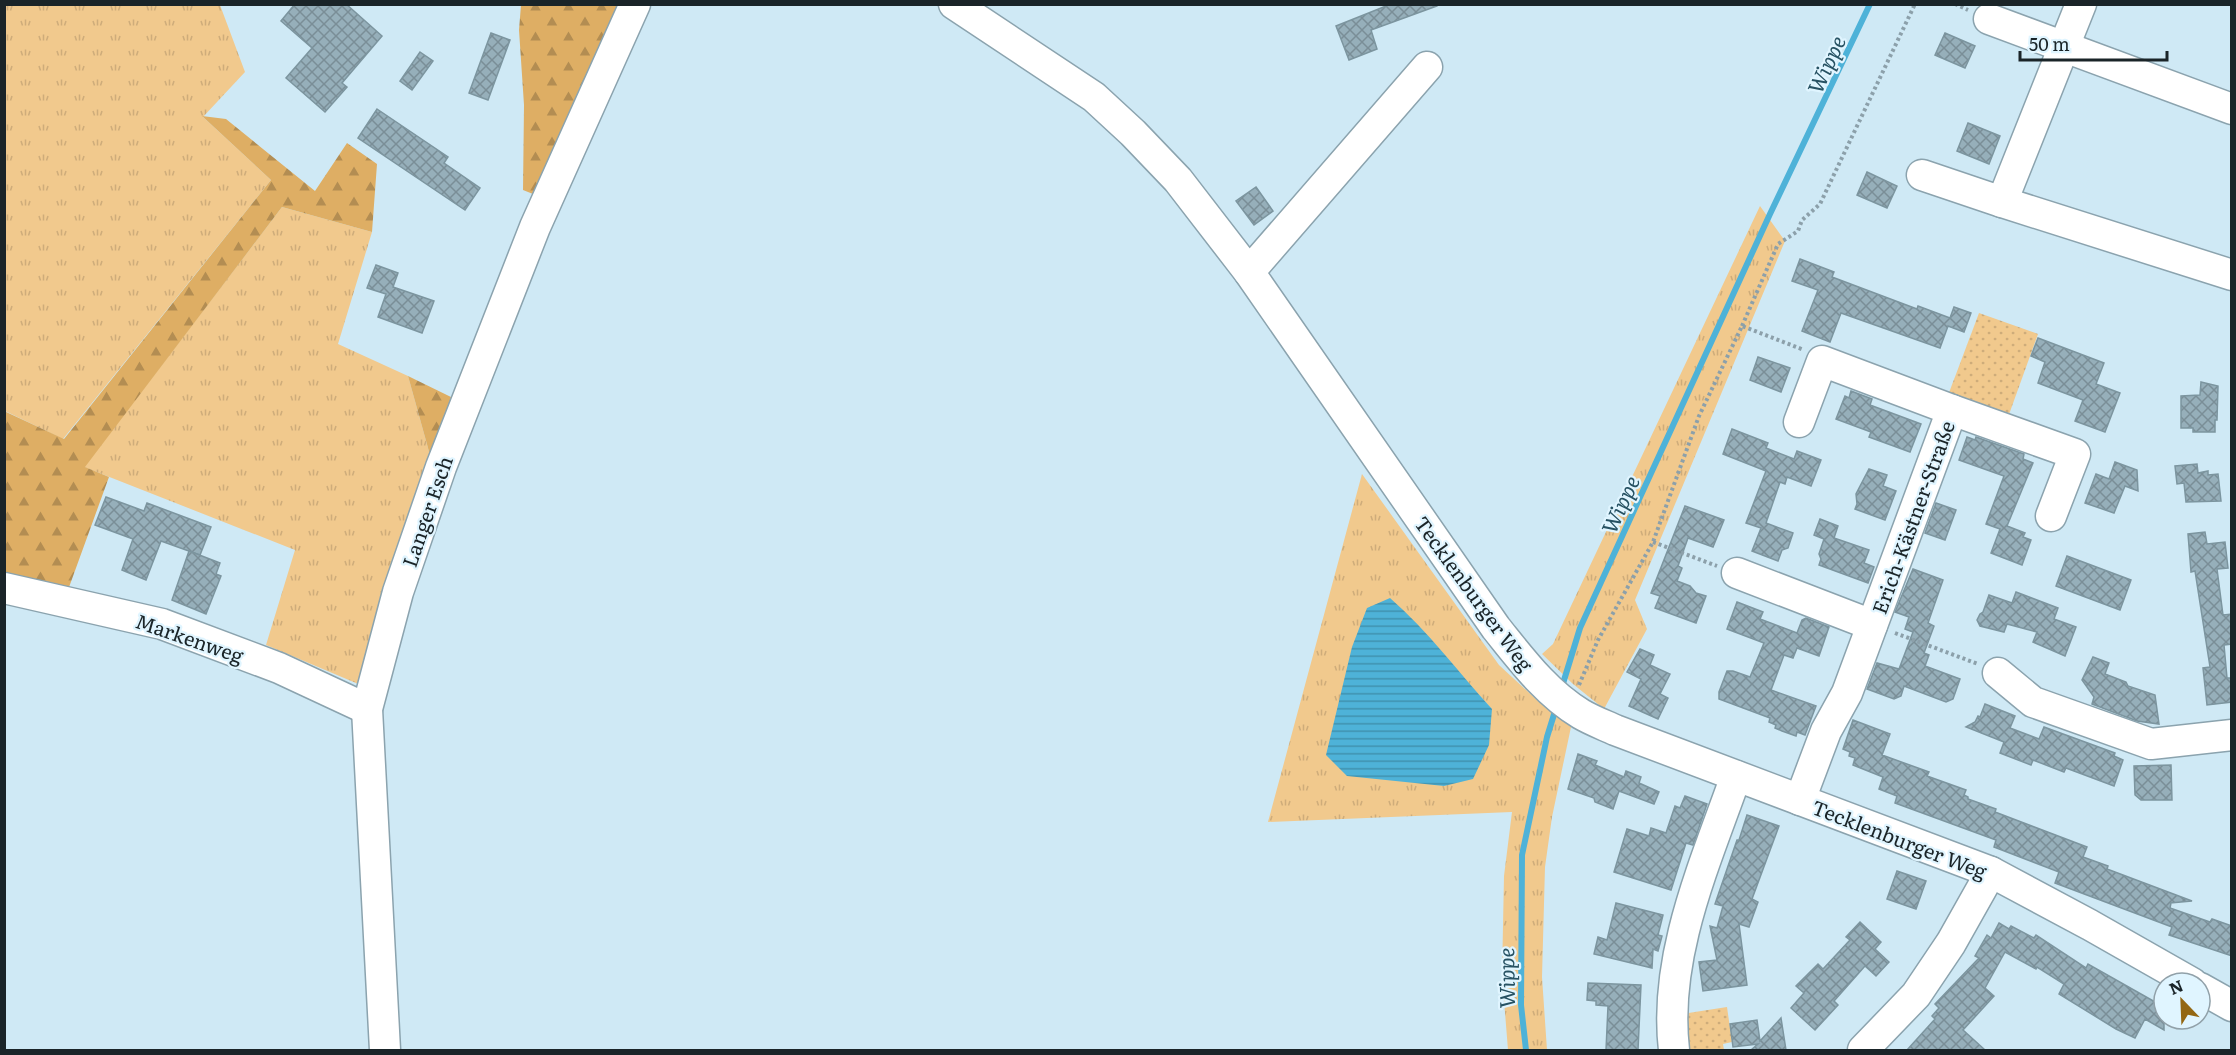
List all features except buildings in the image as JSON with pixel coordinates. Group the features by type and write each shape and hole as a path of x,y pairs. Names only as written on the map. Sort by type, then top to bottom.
{"street":[{"name":"Langer Esch","path":"385,1050 367,709 398,592 441,467 535,227 635,4"},
{"name":"Tecklenburger Weg","path":"954,4 1094,97 1133,133 1178,180 1249,272 1496,628 1534,674 1615,730 1991,872 2171,971"},
{"path":"2002,202 2080,4"},
{"path":"1989,19 2232,109"},
{"path":"1249,272 1427,67"},
{"path":"1922,175 2232,275"},
{"path":"1799,422 1822,361"},
{"name":"Erich-Kästner-Straße","path":"1822,361 2075,454 2052,516"},
{"name":"Erich-Kästner-Straße","path":"1800,800 1827,731 1847,693 1952,410"},
{"name":"Erich-Kästner-Straße","path":"1737,573 1872,625"},
{"name":"Markenweg","path":"4,588 162,624 279,668 367,709"},
{"path":"1998,674 2033,702 2151,744 2232,735"},
{"path":"1674,1050 1672,1036 1676,966 1689,909 1736,776"},
{"path":"1863,1050 1916,995 1951,943 1991,872"},
{"path":"2212,995 2232,1006"}],"path":[{"path":"1578,703 1598,640 1653,543 1699,416 1742,327 1778,244 1797,231 1802,220 1820,204 1915,4"},
{"path":"1742,327 1813,353 1822,361"},
{"path":"1653,543 1737,573"},
{"path":"1872,625 1978,663 1998,674"}],"green space":[{"path":"4,5 220,5 245,72 203,117 271,180 63,439 5,411"},
{"path":"521,5 623,5 538,196 523,190 524,105 519,30"},
{"path":"202,116 226,119 315,191 347,143 377,164 372,232 282,207 85,467 109,477 68,590 5,575 4,411 64,439 271,180"},
{"path":"1760,206 1785,241 1635,600 1647,629 1604,709 1573,684 1542,654 1553,644"},
{"path":"282,207 372,232 338,344 408,376 433,466 363,686 266,645 295,550 84,467"},
{"path":"1979,313 2038,334 2007,420 1947,398"},
{"path":"408,376 451,397 433,466"},
{"path":"1362,474 1499,665 1538,701 1571,727 1552,817 1545,867 1542,977 1547,1050 1508,1050 1502,975 1504,876 1512,812 1268,822","holes":["1367,608 1452,666 1492,709"]},
{"path":"1727,1007 1732,1042 1723,1044 1724,1050 1683,1050 1682,1014"}],"water":[{"path":"1390,598 1430,638 1492,709 1489,745 1473,779 1444,786 1347,776 1326,755 1352,647 1367,608"}],"waterway":[{"name":"Wippe","path":"1561,690 1580,628 1770,214 1870,4"},
{"name":"Wippe","path":"1526,1050 1521,1005 1522,855 1547,737 1556,708"}]}
